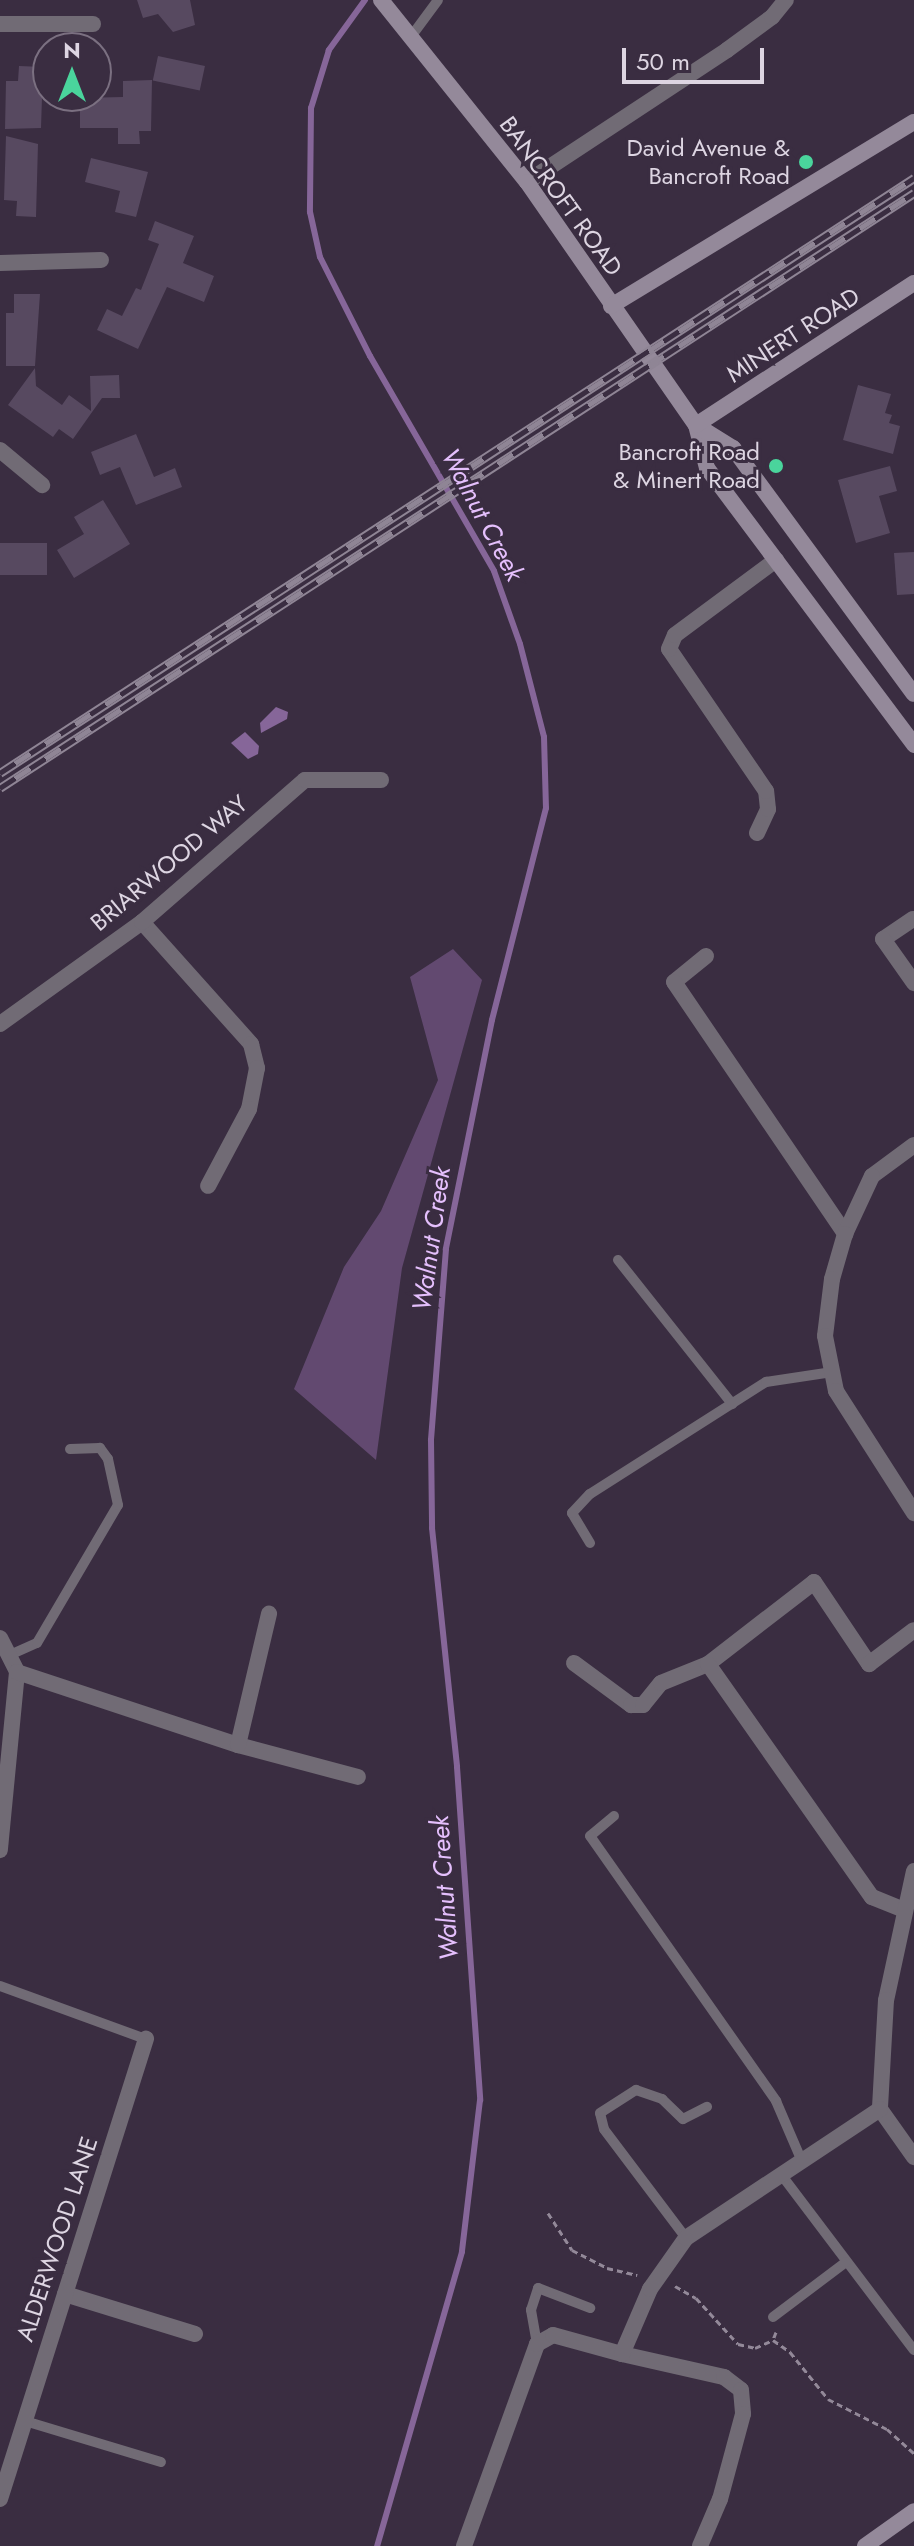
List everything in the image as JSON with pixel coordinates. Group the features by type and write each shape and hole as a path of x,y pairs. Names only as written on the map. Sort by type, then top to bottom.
{"street":[{"name":"BANCROFT ROAD","path":"381,0 527,182 696,425 707,468 914,745"},
{"path":"527,182 727,50 772,17 786,0"},
{"path":"0,24 93,24"},
{"path":"611,306 914,122"},
{"path":"0,263 101,260"},
{"name":"MINERT ROAD","path":"696,425 914,283"},
{"name":"BANCROFT ROAD","path":"696,425 733,448 914,694"},
{"path":"0,450 42,485"},
{"path":"757,833 768,809 766,791 669,649 675,635 776,560"},
{"name":"BRIARWOOD WAY","path":"0,1024 142,922 305,780 381,780"},
{"path":"913,919 883,939 914,983"},
{"path":"142,922 251,1044 257,1068 249,1109 208,1186"},
{"path":"706,956 674,982 845,1234"},
{"path":"914,1145 872,1176 845,1234 832,1279 825,1336 836,1391 914,1513"},
{"path":"574,1663 631,1705 643,1705 661,1683 708,1664 814,1582 869,1664 914,1630"},
{"path":"238,1745 269,1614"},
{"path":"0,1638 12,1654 17,1672 0,1850"},
{"path":"708,1664 872,1897 909,1903"},
{"path":"17,1672 238,1745 358,1777"},
{"path":"914,1871 886,2000 880,2109 908,2137 914,2157"},
{"name":"ALDERWOOD LANE","path":"0,2499 146,2039"},
{"path":"622,2354 650,2289 686,2238 880,2109"},
{"path":"65,2294 195,2334"},
{"path":"464,2546 537,2344 553,2335 724,2377 741,2390 743,2414 700,2546"},
{"path":"865,2546 914,2511"}],"lane":[{"path":"410,38 438,0"},
{"path":"618,1260 732,1404"},
{"path":"590,1543 572,1513 590,1494 766,1382 832,1372"},
{"path":"12,1654 37,1643 118,1505 108,1459 100,1448 70,1449"},
{"path":"614,1816 590,1836 776,2101 801,2159"},
{"path":"0,1986 146,2039"},
{"path":"686,2238 604,2129 600,2113 636,2090 662,2099 683,2119 707,2107"},
{"path":"780,2173 914,2350"},
{"path":"773,2317 846,2262"},
{"path":"537,2344 531,2310 538,2288 590,2308"},
{"path":"25,2421 161,2462"}],"path":[{"path":"773,2317 773,2340 790,2352 828,2399 887,2429 914,2453"}],"shaded area":[{"path":"276,707 288,712 287,719 261,733 260,723"},
{"path":"245,732 259,746 258,754 248,759 231,743"},
{"path":"453,949 482,980 402,1268 376,1460 294,1389 344,1267 381,1211 438,1080 410,977"}],"building":[{"path":"137,0 190,0 195,25 173,32 158,14 143,18"},
{"path":"158,56 205,66 200,90 153,80"},
{"path":"19,66 32,67 32,112 42,112 41,128 5,129 6,81 18,81"},
{"path":"152,80 151,131 139,131 140,144 118,144 118,128 80,128 80,112 112,112 112,97 123,97 123,81"},
{"path":"6,136 38,144 36,217 16,216 17,201 4,200"},
{"path":"91,158 148,172 136,217 115,212 120,191 85,182"},
{"path":"155,221 194,236 183,263 214,276 204,302 167,287 138,349 97,330 107,309 122,316 136,288 141,290 159,244 148,240"},
{"path":"14,294 40,294 35,366 6,366 6,313 14,313"},
{"path":"35,368 36,386 62,405 69,395 91,411 90,376 119,375 120,398 102,398 73,439 59,429 53,437 8,405"},
{"path":"858,385 891,394 885,413 892,415 889,423 900,426 893,454 843,440"},
{"path":"136,434 154,477 175,468 182,487 136,505 120,467 100,475 91,452"},
{"path":"890,466 897,491 879,496 890,533 856,543 838,480"},
{"path":"103,500 130,544 74,578 57,550 84,534 74,517"},
{"path":"0,543 47,543 47,575 0,575"},
{"path":"914,552 914,594 897,595 894,553"}],"waterway":[{"name":"Walnut Creek","path":"365,0 329,50 311,108 310,212 320,257 370,356 494,571 520,644 544,737 546,808 492,1020 446,1249 431,1440 432,1528 457,1767 480,2100 462,2252 377,2546"}],"railway":[{"path":"0,773 914,178"},
{"path":"0,788 914,193"}],"place":[{"name":"David Avenue & Bancroft Road","path":"806,162"},
{"name":"Bancroft Road & Minert Road","path":"776,466"}]}
